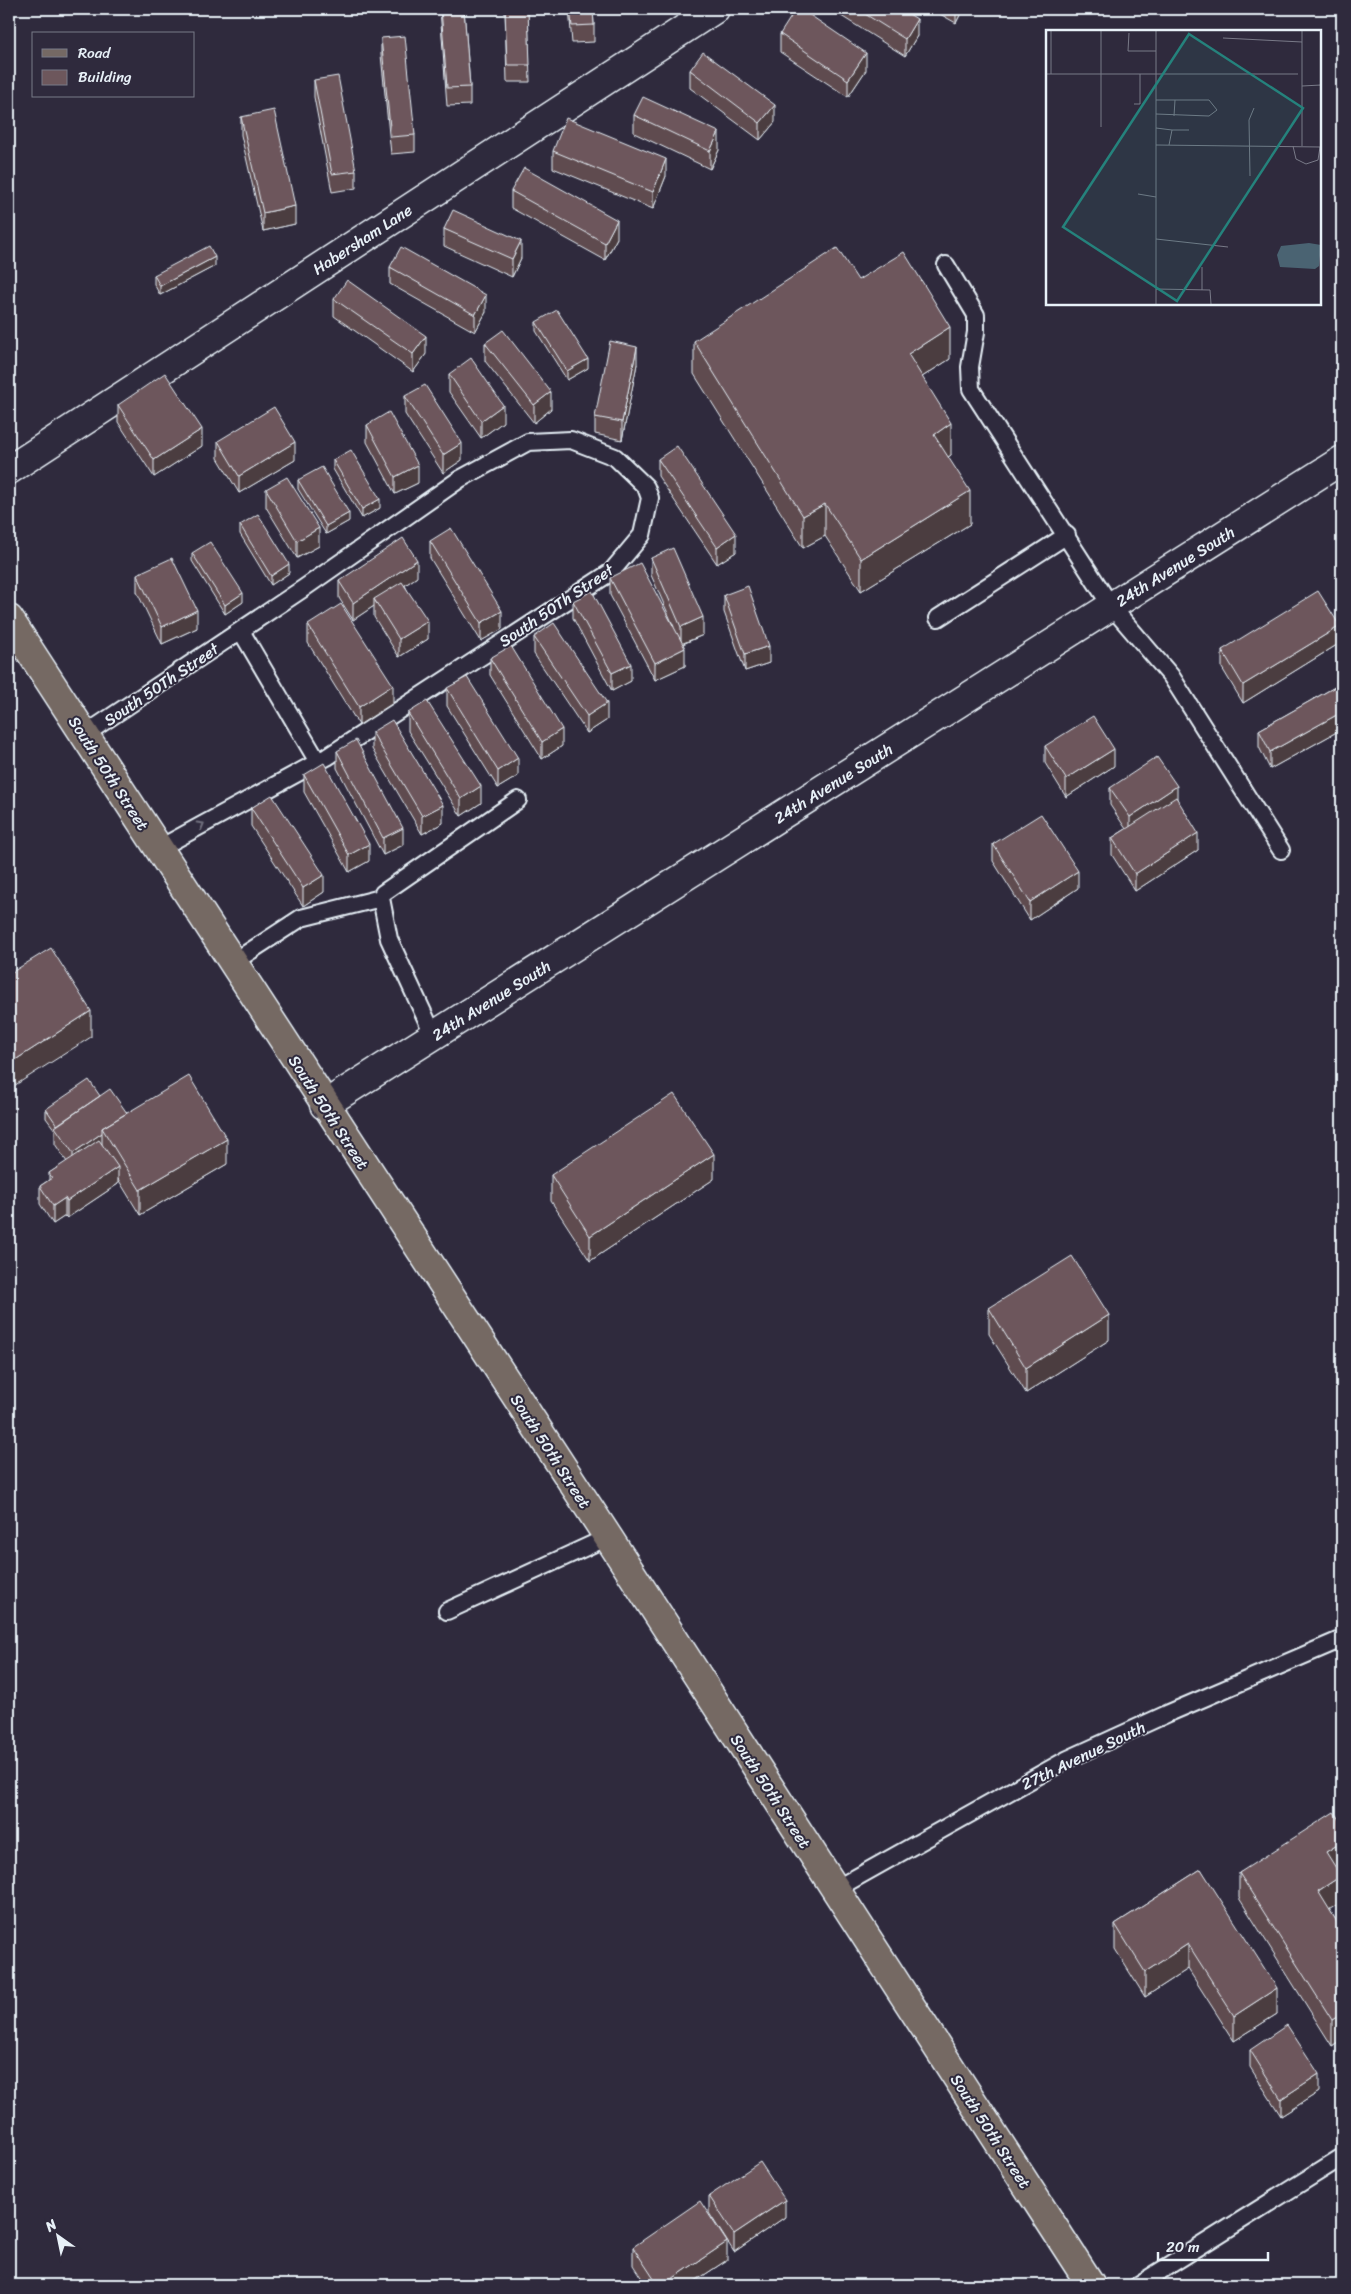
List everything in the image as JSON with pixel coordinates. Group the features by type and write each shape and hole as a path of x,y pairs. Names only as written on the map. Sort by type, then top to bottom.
{"main road":[{"name":"South 50th Street","path":"9,619 324,1105 608,1537 834,1890 1091,2285"}],"street":[{"name":"Habersham Lane","path":"9,470 715,9"},
{"name":"24th Avenue South","path":"324,1105 1342,460"}],"lane":[{"path":"946,265 976,315 976,332 970,367 971,389 1111,606 1170,676 1281,850"},
{"name":"South 50Th Street","path":"84,735 241,631 460,479 528,442 570,440 606,453 615,457 646,487 650,498 642,535 611,572 318,762 158,849"},
{"path":"938,618 1067,536"},
{"path":"241,631 318,762"},
{"path":"434,1036 389,939 381,898 382,893 518,800"},
{"path":"232,963 301,918 381,898"},
{"path":"447,1611 608,1537"},
{"name":"27th Avenue South","path":"834,1890 1068,1760 1169,1713 1342,1639"},
{"path":"1138,2285 1342,2157"}],"building":[{"path":"441,9 464,9 470,87 447,88"},
{"path":"505,9 528,9 530,65 507,65"},
{"path":"570,9 593,9 594,25 572,26"},
{"path":"796,9 801,9 866,53 848,80 780,34"},
{"path":"857,9 901,9 917,19 905,39"},
{"path":"405,36 415,135 391,137 381,38"},
{"path":"703,52 775,105 760,123 690,70"},
{"path":"338,76 356,171 332,174 314,80"},
{"path":"643,97 719,132 710,151 634,115"},
{"path":"274,110 295,206 263,213 241,117"},
{"path":"566,118 666,159 653,192 553,151"},
{"path":"524,168 617,220 605,243 511,191"},
{"path":"453,210 521,241 512,259 444,229"},
{"path":"209,246 215,257 160,286 154,275"},
{"path":"401,247 486,295 475,315 390,267"},
{"path":"837,248 858,280 904,252 950,327 908,354 951,423 934,435 970,491 861,559 825,504 803,516 694,341"},
{"path":"347,280 426,336 413,354 334,299"},
{"path":"557,310 588,359 567,371 536,322"},
{"path":"503,330 551,392 534,405 485,343"},
{"path":"610,341 637,347 622,422 595,417"},
{"path":"471,358 503,405 481,421 449,374"},
{"path":"165,373 202,429 154,460 118,405"},
{"path":"425,385 462,443 443,455 405,396"},
{"path":"274,407 295,442 239,476 218,441"},
{"path":"389,412 418,465 395,477 367,425"},
{"path":"677,446 736,534 717,547 658,459"},
{"path":"351,450 380,499 362,509 333,460"},
{"path":"322,467 349,513 326,526 298,480"},
{"path":"287,477 319,528 297,541 266,489"},
{"path":"258,514 289,564 271,576 240,525"},
{"path":"451,528 502,611 481,623 430,541"},
{"path":"403,538 417,560 353,603 339,581"},
{"path":"210,542 243,593 225,605 192,553"},
{"path":"673,548 703,617 681,627 651,558"},
{"path":"172,558 197,610 162,627 137,574"},
{"path":"640,563 685,648 655,663 610,578"},
{"path":"402,582 428,621 399,639 374,599"},
{"path":"748,586 769,646 745,654 724,595"},
{"path":"592,591 631,664 612,673 573,601"},
{"path":"1318,591 1340,626 1243,685 1222,650"},
{"path":"341,604 393,685 359,707 308,625"},
{"path":"554,623 607,703 587,716 534,637"},
{"path":"511,646 562,729 542,742 490,658"},
{"path":"467,677 518,758 498,771 447,688"},
{"path":"1342,683 1342,712 1270,752 1259,730"},
{"path":"427,701 481,786 461,799 408,713"},
{"path":"1093,716 1114,749 1066,779 1045,746"},
{"path":"392,720 443,805 422,816 372,732"},
{"path":"356,740 403,828 383,838 337,751"},
{"path":"1157,757 1177,786 1130,817 1110,788"},
{"path":"324,763 369,844 349,855 304,775"},
{"path":"272,795 324,875 303,888 251,808"},
{"path":"1176,797 1198,833 1135,874 1112,838"},
{"path":"1041,814 1078,871 1030,902 993,844"},
{"path":"51,948 91,1011 9,1064 9,974"},
{"path":"189,1076 227,1139 140,1190 102,1128"},
{"path":"89,1080 100,1096 57,1125 46,1109"},
{"path":"110,1089 127,1113 102,1128 102,1133 73,1153 55,1127"},
{"path":"674,1094 714,1154 590,1236 551,1175"},
{"path":"99,1140 118,1167 67,1201 65,1198 53,1206 40,1186 52,1178 49,1173"},
{"path":"1072,1256 1109,1315 1026,1368 989,1308"},
{"path":"1334,1812 1342,1824 1342,1842 1326,1852 1341,1876 1318,1891 1342,1930 1342,2014 1332,2020 1239,1873"},
{"path":"1201,1869 1277,1988 1234,2016 1188,1944 1145,1972 1115,1924"},
{"path":"1287,2025 1319,2074 1281,2099 1250,2050"},
{"path":"760,2162 785,2200 734,2234 709,2196"},
{"path":"700,2201 727,2242 663,2285 658,2285 633,2247"}]}
